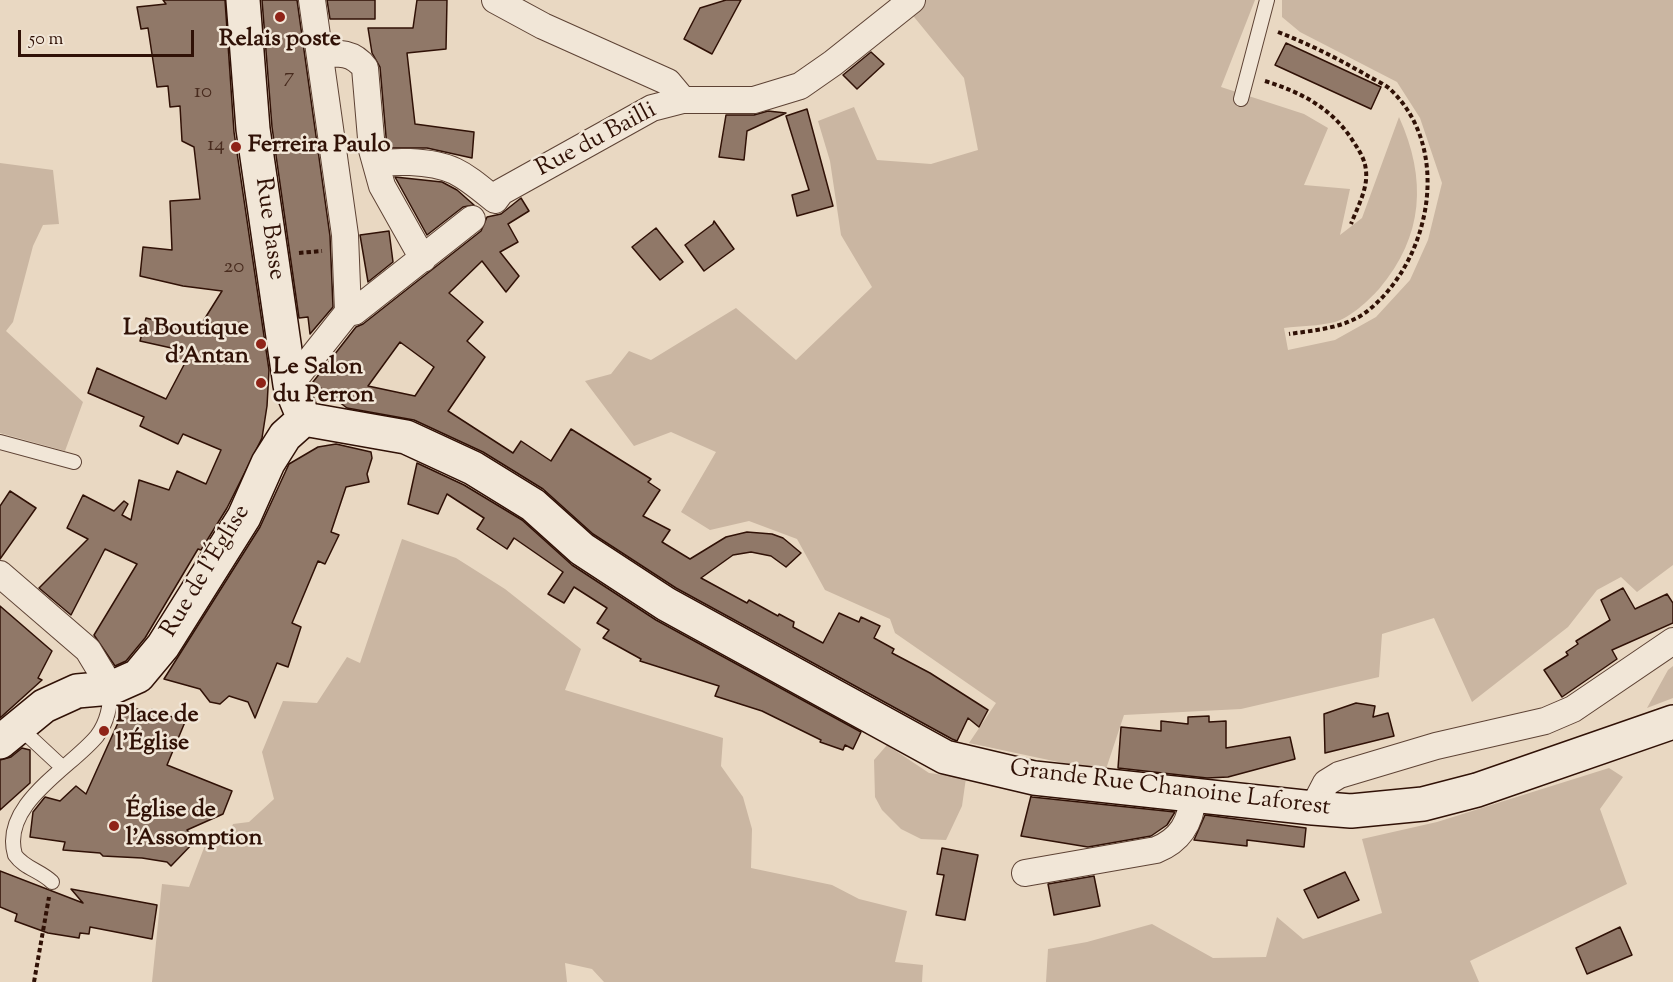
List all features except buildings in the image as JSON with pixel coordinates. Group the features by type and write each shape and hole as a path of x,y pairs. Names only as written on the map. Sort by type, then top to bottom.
{"main road":[{"name":"Rue Basse","path":"243,0 253,129 290,385 304,419"},
{"name":"Grande Rue Chanoine Laforest","path":"304,419 385,431 428,445 473,468 533,505 582,549 666,604 945,757 1034,778 1351,811 1423,804 1476,790 1673,722"},
{"name":"Rue de l'Église","path":"124,682 163,646 244,517 268,463 285,436 304,419"},
{"path":"9,734 44,706 77,691 124,682"}],"street":[{"path":"290,385 348,312 346,248 312,0"},
{"path":"495,0 543,26 668,82 683,100"},
{"name":"Rue du Bailli","path":"378,166 388,161 438,163 462,173 495,200 501,192 652,108 683,100 754,100 800,86 833,63 912,0"},
{"path":"320,54 349,55 358,59 364,68 372,150 382,186 423,260"},
{"path":"348,312 354,312 423,260 472,219"},
{"path":"0,574 124,682"},
{"path":"1313,808 1326,783 1338,775 1436,746 1545,721 1573,709 1673,641"},
{"path":"1025,873 1156,850 1170,845 1192,812 1193,796"}],"lane":[{"path":"1240,99 1267,0"},
{"path":"0,442 74,462"},
{"path":"52,882 15,855 9,844 8,826 13,806 97,735 124,682"},
{"path":"9,734 61,766"}],"path":[{"path":"1260,25 1347,64 1390,89 1410,116 1423,147 1429,184 1422,231 1400,273 1370,310 1338,327 1289,334"},
{"path":"1247,75 1288,88 1315,102 1337,118 1349,135 1363,156 1367,173 1364,191 1351,224"},
{"path":"272,255 346,248"},
{"path":"34,982 52,882"}],"shaded area":[{"path":"924,0 1255,0 1221,87 1304,114 1328,128 1304,185 1350,189 1340,235 1362,218 1399,117 1408,140 1417,185 1412,228 1405,248 1394,269 1379,289 1353,313 1335,322 1284,328 1288,350 1335,340 1376,317 1410,280 1428,240 1442,183 1420,118 1397,82 1300,32 1282,17 1282,0 1673,0 1673,565 1637,592 1621,577 1597,590 1568,627 1472,702 1434,618 1382,634 1379,677 1241,709 1124,715 1105,772 969,743 996,703 895,633 890,619 825,590 797,539 749,521 710,530 681,512 716,452 671,432 634,446 585,381 611,374 629,351 651,360 736,308 796,360 872,287 841,235 830,161 818,121 854,107 877,160 931,164 978,150 964,78 910,12"},
{"path":"0,163 53,170 59,224 43,225 33,246 13,322 6,331 83,402 65,451 0,433"},
{"path":"402,539 456,558 505,589 581,649 565,690 723,738 721,766 743,797 752,829 751,868 832,885 859,899 907,911 895,962 923,965 922,982 604,982 592,969 565,963 567,982 152,982 162,884 189,887 207,840 227,840 233,824 249,822 274,799 262,752 283,701 317,703 347,657 360,663"},
{"path":"1673,666 1673,698 1647,708 1668,670"},
{"path":"887,745 929,773 966,778 962,806 946,840 921,839 901,829 882,810 875,797 874,760"},
{"path":"1609,768 1623,777 1600,809 1627,884 1470,961 1479,982 1046,982 1048,949 1087,942 1152,924 1213,958 1266,957 1277,917 1303,939 1382,913 1362,839 1437,822"}],"place":[{"name":"Relais poste","path":"280,17"},
{"name":"Ferreira Paulo","path":"236,147"},
{"name":"La Boutique d'Antan","path":"261,344"},
{"name":"Le Salon du Perron","path":"261,383"},
{"name":"Place de l'Église","path":"104,731"},
{"name":"Église de l'Assomption","path":"114,826"}]}
